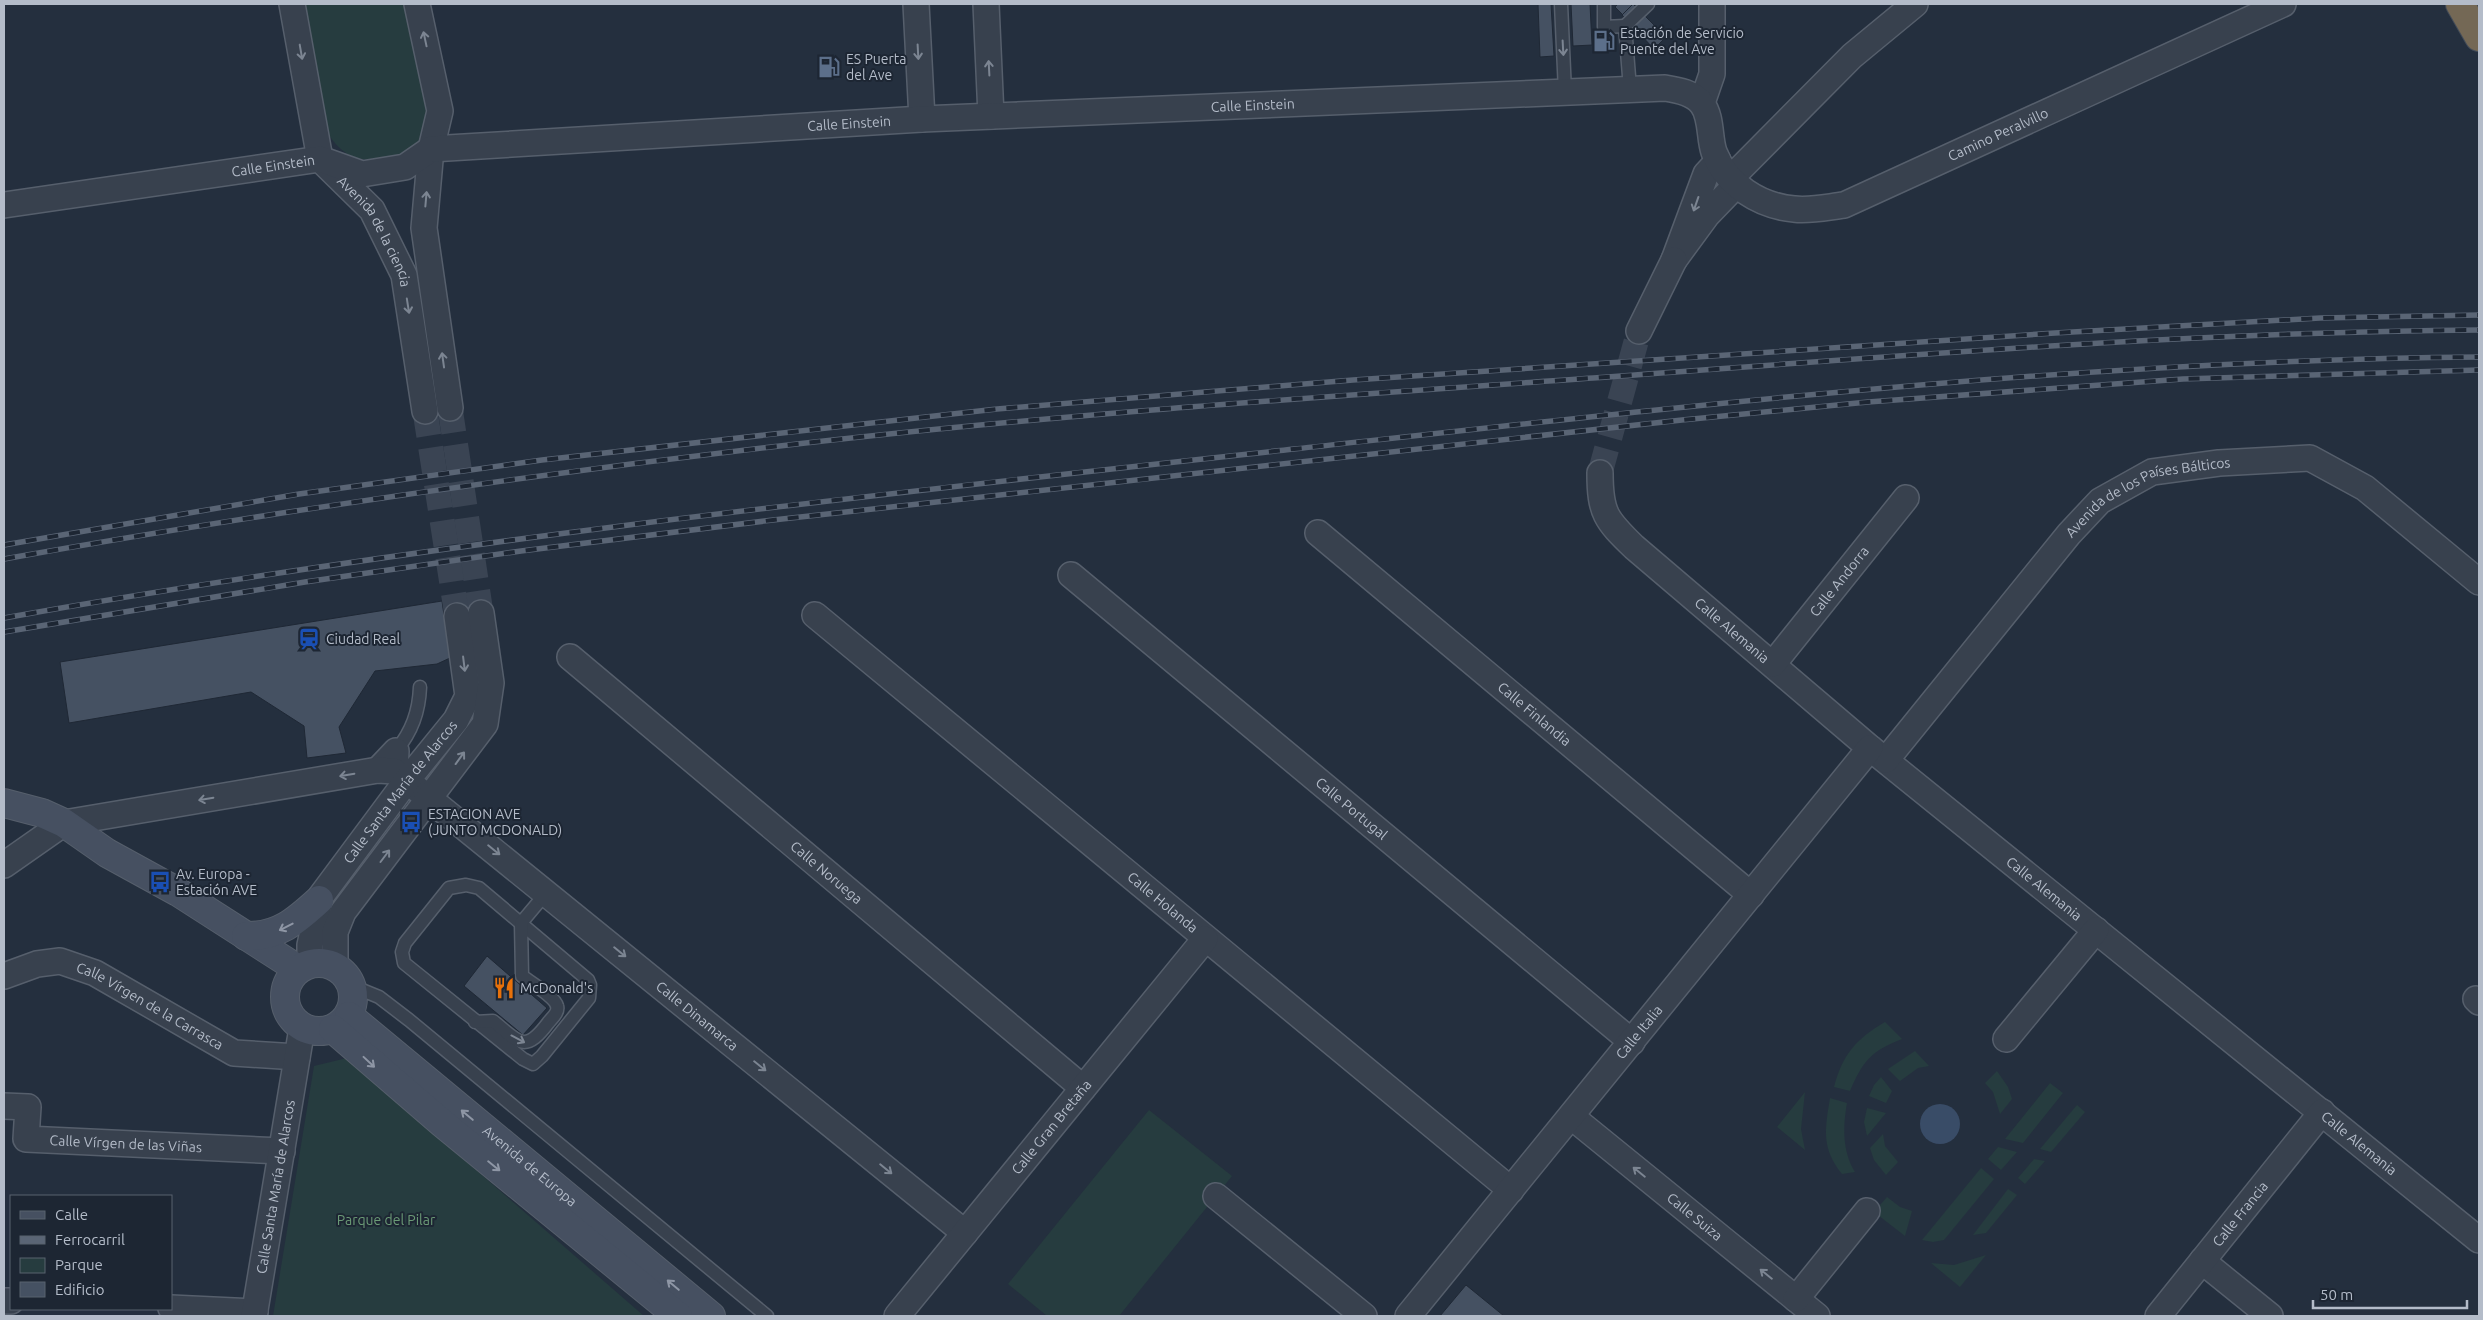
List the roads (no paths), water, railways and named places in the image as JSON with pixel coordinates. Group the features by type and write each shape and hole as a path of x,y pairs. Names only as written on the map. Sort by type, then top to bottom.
{"highway":[{"path":"2460,4 2479,37"}],"main road":[{"path":"4,803 53,818 108,853 178,892 246,936 314,966 345,974 352,986 354,1001 341,1022 318,1032 302,1028 290,1016 284,1000 287,982 314,966"},
{"path":"4,816 53,818"},
{"path":"246,936 261,937 294,924 319,900"},
{"name":"Avenida de Europa","path":"341,1022 434,1117 678,1316"},
{"name":"Avenida de Europa","path":"341,1022 710,1316"}],"street":[{"path":"292,4 320,159"},
{"path":"417,4 440,111 431,149 424,228 450,408"},
{"path":"916,4 922,119"},
{"path":"986,4 991,116"},
{"path":"1712,4 1712,74 1702,103 1706,110 1710,136 1728,175"},
{"path":"1639,331 1674,260 1706,174 1728,175 1852,56 1915,4"},
{"name":"Camino Peralvillo","path":"1728,175 1750,195 1793,209 1815,210 1844,205 2283,4"},
{"name":"Calle Einstein","path":"4,205 320,159 362,174 405,167 431,149 922,119 1630,90 1680,90 1702,103"},
{"name":"Avenida de la ciencia","path":"320,159 372,210 404,274 425,411"},
{"name":"Avenida de los Países Bálticos","path":"1878,754 2069,534 2100,501 2152,472 2219,463 2310,458 2365,488 2479,582"},
{"name":"Calle Alemania","path":"1600,473 1604,513 1615,528 1878,754 2479,1240"},
{"name":"Calle Andorra","path":"1773,664 1906,498"},
{"name":"Calle Finlandia","path":"1318,532 1751,895"},
{"name":"Calle Portugal","path":"1071,576 1632,1042"},
{"name":"Calle Santa María de Alarcos","path":"469,614 491,683 485,724 343,912 335,932 314,966 310,945 319,900 394,768 456,720 468,696 469,614"},
{"name":"Calle Holanda","path":"815,615 1204,939 1511,1190"},
{"name":"Calle Noruega","path":"570,657 1083,1088"},
{"name":"Calle Italia","path":"1408,1316 1751,895 1878,754"},
{"path":"4,865 53,818 394,768"},
{"name":"Calle Dinamarca","path":"394,768 965,1233"},
{"path":"2006,1039 2096,930"},
{"name":"Calle Gran Bretaña","path":"897,1316 1204,939"},
{"name":"Calle Vírgen de la Carrasca","path":"4,976 37,964 60,962 95,972 234,1053 297,1057"},
{"name":"Calle Santa María de Alarcos","path":"255,1314 302,1028"},
{"name":"Calle Vírgen de las Viñas","path":"4,1106 28,1107 26,1139 282,1151"},
{"name":"Calle Francia","path":"2158,1316 2322,1112"},
{"name":"Calle Suiza","path":"1572,1117 1817,1316"},
{"path":"1216,1196 1364,1316"},
{"path":"1796,1299 1867,1211"},
{"path":"2202,1261 2270,1316"},
{"path":"172,1308 255,1314"}],"lane":[{"path":"1561,4 1565,92"},
{"path":"1604,4 1604,27 1625,26 1648,4"},
{"path":"1625,26 1630,90"},
{"path":"394,768 415,721 420,703 420,687"},
{"path":"466,885 479,888 521,923 588,980 590,985 589,998 542,1056 533,1064 523,1059 475,1022 404,963 402,952 405,943 449,888 466,885"},
{"path":"475,1022 492,1021 517,1040 525,1043 533,1041 539,1036 557,1011 557,1004 552,999 522,976 521,923 547,892"},
{"path":"352,986 379,997 409,1020 766,1316"}],"water":[{"path":"1940,1104 1951,1107 1957,1113 1960,1124 1957,1135 1951,1141 1940,1144 1929,1141 1923,1135 1920,1124 1923,1113 1929,1107"}],"tunnel":[{"path":"1600,473 1639,331"},
{"path":"450,408 481,613"},
{"path":"425,411 457,616"}],"railway":[{"path":"4,545 299,494 542,460 997,409 1353,380 2055,333 2320,318 2479,315"},
{"path":"4,559 99,542 482,484 771,447 976,425 1284,400 1925,354 2257,335 2479,330"},
{"path":"4,618 325,566 648,523 809,503 1590,417 1885,388 2033,376 2330,360 2479,357"},
{"path":"4,632 305,582 521,551 773,520 1682,420 1868,402 2183,379 2479,370"}],"place":[{"name":"Estación de Servicio Puente del Ave","path":"1604,41"},
{"name":"ES Puerta del Ave","path":"829,67"},
{"name":"Ciudad Real","path":"309,639"},
{"name":"ESTACION AVE (JUNTO MCDONALD)","path":"411,822"},
{"name":"Av. Europa - Estación AVE","path":"160,882"},
{"name":"McDonald's","path":"504,988"}],"park label":[{"name":"Parque del Pilar","path":"386,1220"}]}
